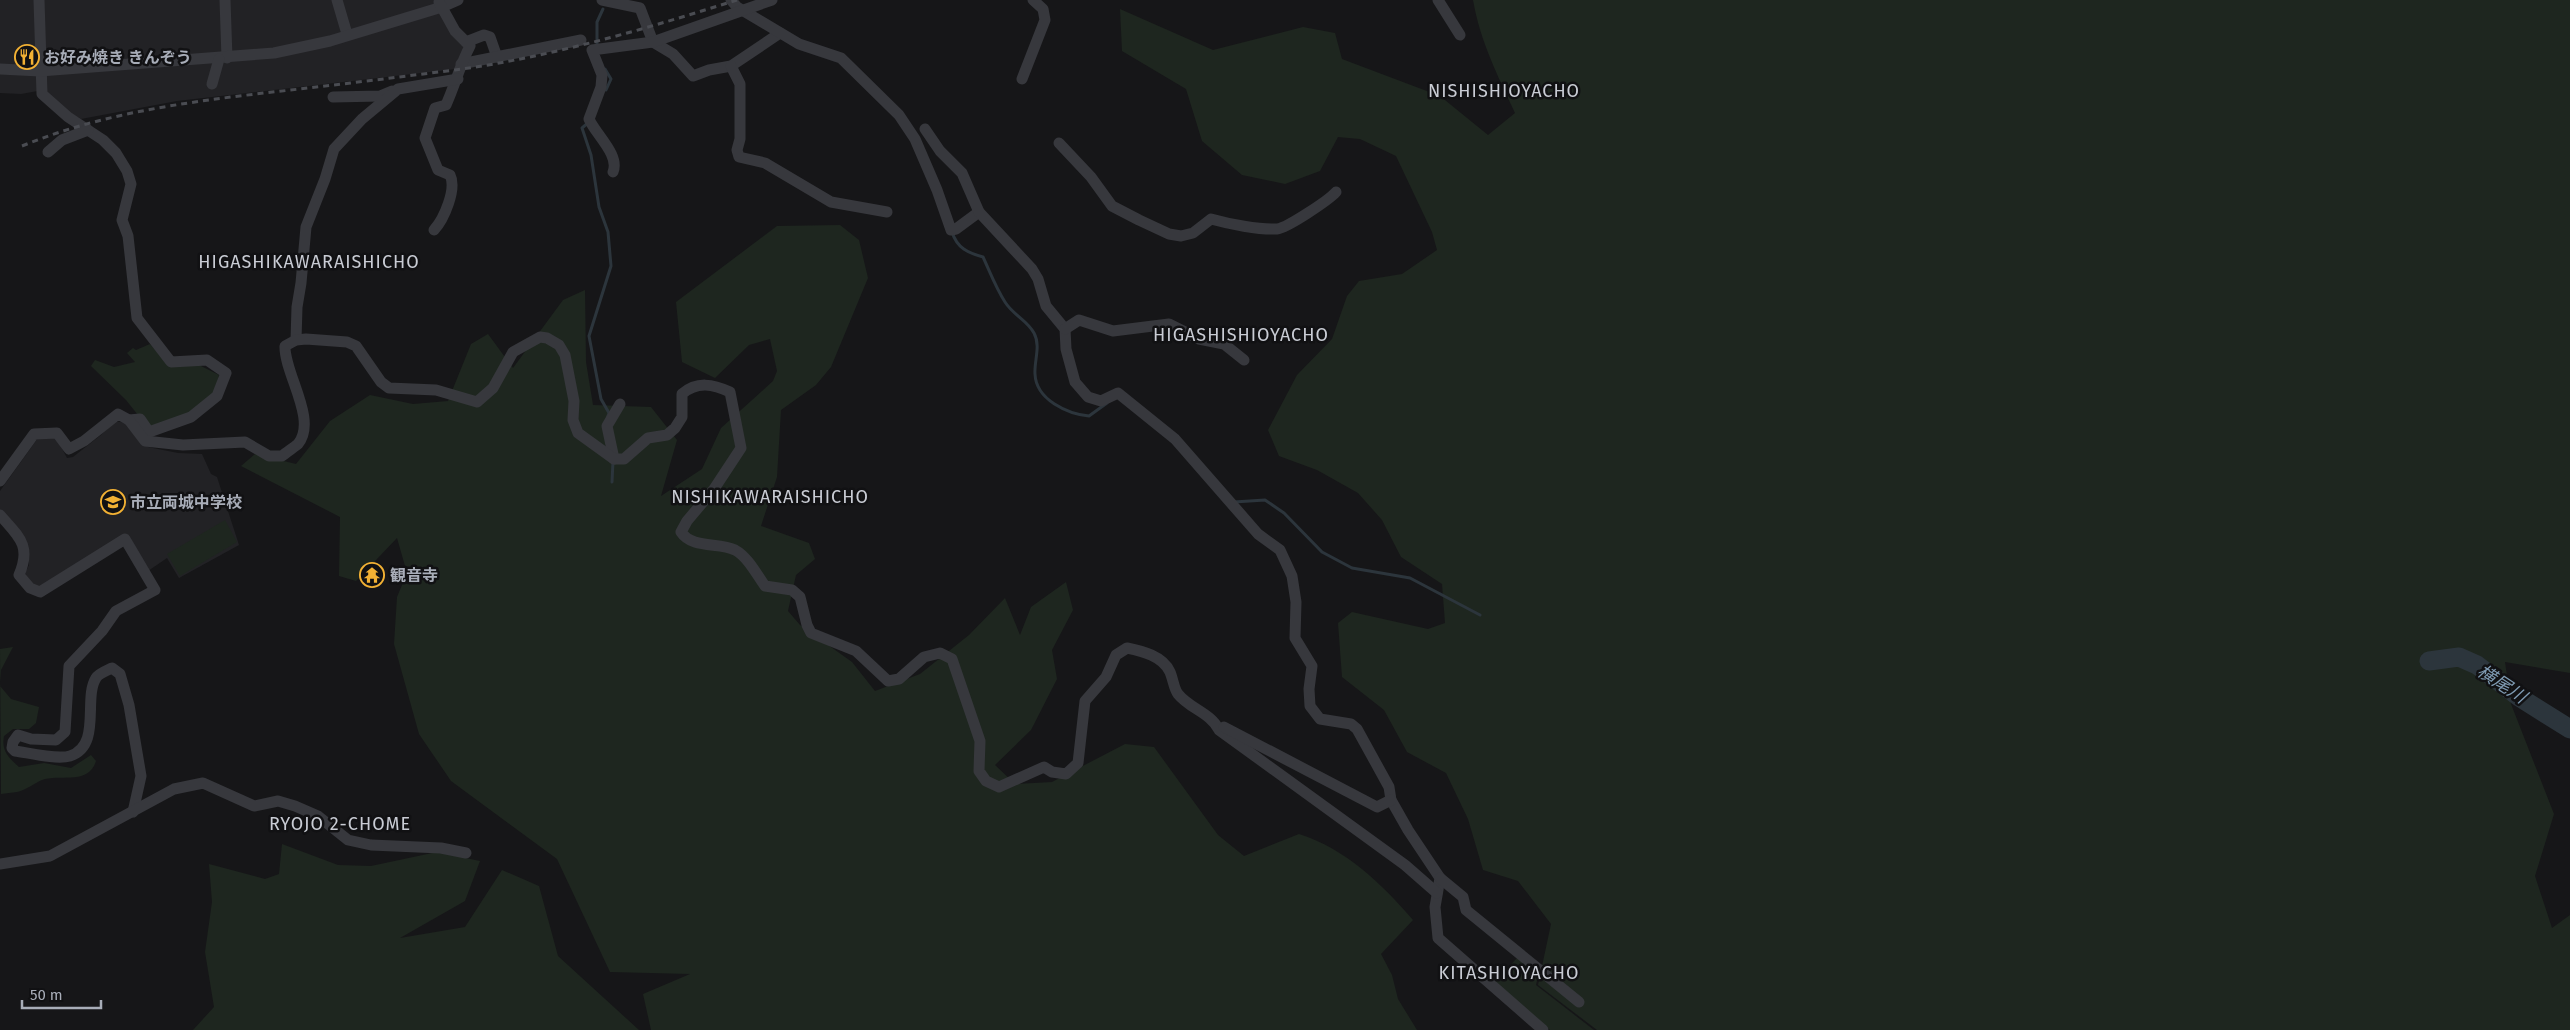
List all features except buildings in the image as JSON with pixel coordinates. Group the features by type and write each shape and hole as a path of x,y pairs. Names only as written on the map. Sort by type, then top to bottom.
{"street":[{"path":"39,0 42,94 68,117 88,130 116,153 128,171 131,184 122,220 128,236 137,318 171,362 207,360 226,374 217,396 191,417 149,432 140,419 130,420"},
{"path":"212,84 223,58 225,0"},
{"path":"337,0 347,34"},
{"path":"602,0 640,8 653,42 673,54 693,76 709,70 731,66 780,33"},
{"path":"731,0 799,44 841,58 899,115 915,139 937,190 951,230 956,229 979,212"},
{"path":"613,172 615,167 614,158 593,129 590,120 601,87 602,75 592,50 653,42 772,0"},
{"path":"1022,79 1045,20 1042,9 1033,0"},
{"path":"1438,0 1460,36"},
{"path":"0,69 40,71 274,53 330,41 448,2 455,31 470,46 461,64 458,79 446,105 434,108 425,138 438,170 450,175 453,182 448,203 434,230"},
{"path":"466,42 484,35 490,37 497,56"},
{"path":"461,64 581,40"},
{"path":"731,66 740,84 740,139 737,150 739,157 765,163 831,202 887,212"},
{"path":"333,97 380,96 398,89 458,79"},
{"path":"296,340 297,307 302,283 306,227 325,179 334,149 362,118 398,89"},
{"path":"48,152 62,140 88,130"},
{"path":"925,130 940,151 962,174 979,212 1032,269 1038,279 1046,306 1065,329 1066,349 1075,382 1088,397 1101,401 1118,393 1175,439 1258,534 1280,550 1292,576 1296,602 1295,638 1312,666 1310,706 1320,718 1351,724 1357,730 1389,787 1391,800 1408,830 1440,878 1463,897 1466,910 1579,1002"},
{"path":"1059,143 1092,177 1112,206 1175,235 1193,233 1211,219 1227,223 1278,229 1330,200 1336,192"},
{"path":"1065,329 1079,320 1113,331 1169,324 1199,339 1224,344 1244,360"},
{"path":"0,481 34,434 57,433 69,449 84,441 118,414 130,420 145,441 183,446 245,442 269,456 282,456 299,442 305,421 299,396 284,359 285,346 296,340 347,342 356,346 381,382 389,388 436,390 477,402 493,388 513,352 540,337 547,338 559,345 565,355 574,401 573,420 578,433 614,459 624,459 648,438 667,435 675,428 682,417 682,394 690,388 703,384 730,392 741,448 714,489 687,521 681,532 687,540 736,550 765,586 792,590 800,597 811,633 856,651 888,680 899,679 924,657 940,653 952,659 980,741 979,771 986,782 999,787 1044,767 1052,772 1066,774 1078,763 1085,701 1106,677 1116,655 1127,648 1145,651 1155,657 1169,670 1177,694 1194,709 1215,722 1377,807 1391,800"},
{"path":"614,459 607,426 620,404"},
{"path":"0,515 24,542 25,562 19,575 30,588 40,592 125,539 155,590 116,611 102,631 69,666 65,732 56,740 31,739 18,735 13,742 12,748 15,751 59,756 70,756 78,751 84,744 92,721 92,688 96,678 112,668 120,674 129,705 141,776 133,812"},
{"path":"1215,722 1219,730 1405,864 1437,893"},
{"path":"0,864 50,856 174,789 203,783 254,806 278,800 295,806 318,816 348,840 371,845 441,848 466,853"},
{"path":"1440,878 1435,907 1438,938 1543,1030"}],"shaded area":[{"path":"0,0 451,0 448,14 467,42 456,69 177,101 81,119 63,109 43,90 21,94 0,93"},
{"path":"1473,0 2570,0 2570,673 2505,662 2511,704 2554,814 2535,876 2552,928 2570,915 2570,1030 1597,1030 1538,985 1551,924 1518,881 1483,870 1468,819 1446,773 1407,752 1384,710 1342,677 1338,623 1352,612 1428,629 1445,623 1442,584 1401,557 1382,520 1358,493 1317,470 1279,456 1268,430 1297,375 1332,339 1347,296 1359,281 1402,274 1437,250 1432,232 1396,156 1360,139 1338,137 1320,171 1285,184 1242,175 1202,141 1186,89 1122,51 1120,9 1213,50 1303,27 1335,33 1342,59 1440,96 1488,135 1515,113 1485,44"},
{"path":"840,225 859,240 868,278 831,367 816,385 781,410 777,477 761,526 809,543 815,559 796,575 788,611 800,625 852,662 875,691 920,674 969,635 1005,598 1020,635 1031,607 1066,582 1073,610 1052,650 1057,679 1031,730 995,765 1015,784 1052,782 1125,744 1154,747 1218,835 1244,856 1299,834 1316,840 1347,858 1375,880 1413,920 1381,954 1392,975 1398,999 1417,1030 651,1030 643,994 690,974 610,972 557,859 451,781 419,734 394,644 397,597 407,573 397,538 356,581 339,576 340,517 241,466 255,454 296,464 330,421 370,395 413,404 448,401 471,344 488,334 513,368 563,300 585,290 586,362 593,405 651,407 677,440 661,496 702,469 721,428 773,381 777,371 770,339 749,345 715,378 682,362 676,302 777,226"},
{"path":"150,344 169,366 197,364 219,375 213,400 189,415 150,430 126,400 91,366 95,360 114,367 135,362 127,353 133,348 136,350"},
{"name":"市立両城中学校","path":"114,421 127,423 148,447 178,453 202,454 211,474 217,477 239,545 179,578 167,558 148,571 129,535 40,589 32,586 25,573 29,565 28,546 0,512 0,491 38,438 56,437 67,458 73,457 101,435"},
{"path":"225,520 237,542 180,576 167,554"},
{"path":"13,647 1,670 0,682 0,649"},
{"path":"0,686 11,699 39,707 36,723 29,729 13,729 4,736 5,750 19,767 44,763 71,768 91,755 96,761 93,768 82,776 45,779 21,791 1,794"},
{"path":"282,844 338,865 371,866 437,852 480,861 465,901 400,938 465,927 502,870 539,886 558,956 639,1030 193,1030 214,1007 205,952 212,902 209,864 265,879 279,874"},
{"path":"1520,955 1539,972 1536,985 1594,1030 1550,1030 1493,983"}],"waterway":[{"path":"597,48 597,22 603,9"},
{"path":"605,69 611,79 606,90"},
{"path":"589,122 582,128 591,155 599,207 608,232 611,266 589,336 601,399 609,413 608,416"},
{"path":"952,232 960,246 973,254 983,257 1005,302 1028,324 1034,333 1037,343 1035,374 1037,383 1047,398 1063,409 1089,416 1107,403"},
{"path":"612,482 613,461"},
{"path":"1234,502 1265,500 1284,513 1322,552 1352,568 1410,578 1480,615"},
{"name":"横尾川","path":"2429,661 2459,657 2477,665 2519,697 2570,729"}],"railway":[{"path":"22,146 81,126 141,111 233,97 455,70 527,58 598,41 737,0"}],"place":[{"name":"お好み焼き きんぞう","path":"27,57"},
{"name":"市立両城中学校","path":"113,502"},
{"name":"観音寺","path":"372,575"}],"district":[{"name":"NISHISHIOYACHO","path":"1504,91"},
{"name":"HIGASHIKAWARAISHICHO","path":"309,262"},
{"name":"HIGASHISHIOYACHO","path":"1241,335"},
{"name":"NISHIKAWARAISHICHO","path":"770,497"},
{"name":"RYOJO 2-CHOME","path":"340,824"},
{"name":"KITASHIOYACHO","path":"1509,973"}]}
